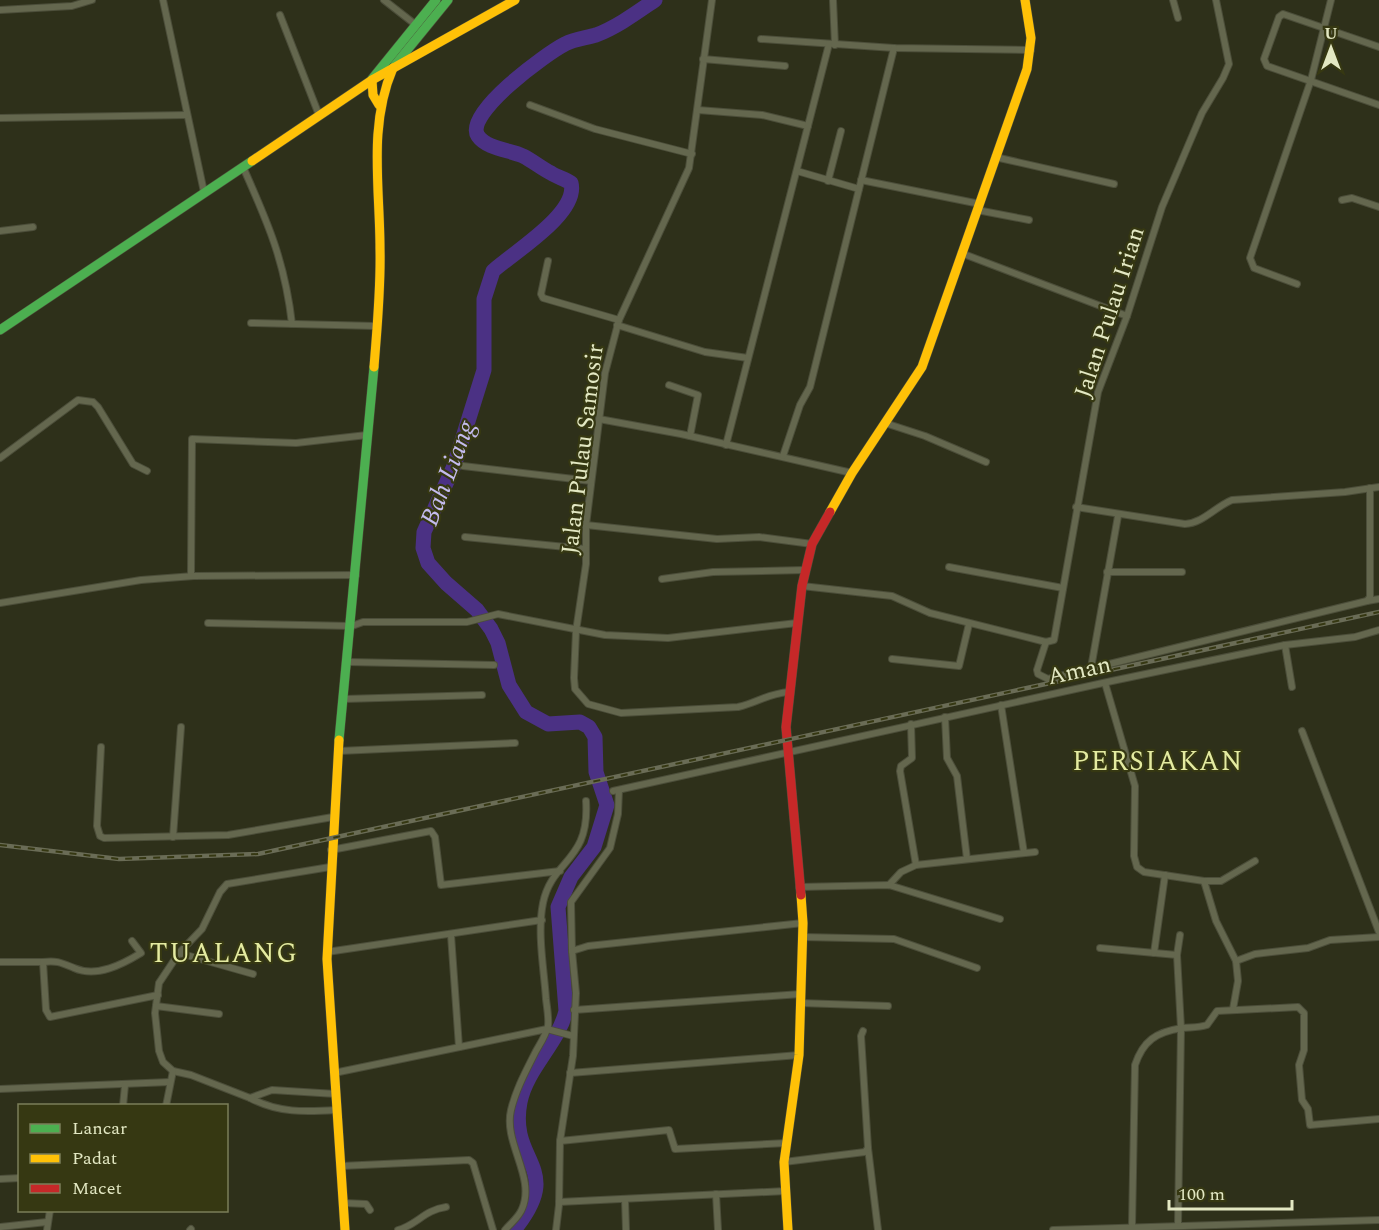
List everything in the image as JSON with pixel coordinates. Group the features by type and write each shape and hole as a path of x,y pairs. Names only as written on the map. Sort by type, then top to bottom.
{"main road":[{"path":"345,1230 327,952 333,817 352,626 380,269 379,105 394,67 436,0"},
{"path":"379,105 373,95 372,80 448,0"},
{"path":"0,330 372,80 515,0"},
{"path":"788,1230 784,1162 799,1055 802,923 786,727 805,570 812,544 852,473 922,367 1027,69 1031,50 1025,0"}],"street":[{"path":"0,10 92,0"},
{"path":"163,0 186,115 205,192"},
{"path":"384,0 419,28"},
{"name":"Jalan Pulau Samosir","path":"712,0 692,154 618,323 605,373 586,525 586,549 576,631 575,689 588,704 621,713 738,706 753,703 770,694 789,692"},
{"path":"726,445 796,171 832,44 833,0"},
{"path":"1173,0 1178,18"},
{"name":"Jalan Pulau Irian","path":"1046,642 1054,640 1056,636 1076,507 1098,392 1127,316 1162,207 1202,113 1229,64 1216,0"},
{"path":"1296,284 1254,268 1250,264 1250,258 1311,80 1322,26 1331,0"},
{"path":"1379,47 1283,14 1279,17 1264,59 1267,66 1379,105"},
{"path":"280,15 319,115"},
{"path":"761,39 894,48 1031,50"},
{"path":"783,456 800,405 810,387 894,48"},
{"path":"704,59 785,66"},
{"path":"530,105 595,129 692,154"},
{"path":"698,110 771,117 808,126"},
{"path":"0,118 186,115"},
{"path":"828,181 841,130"},
{"path":"995,157 1114,184"},
{"path":"243,166 280,254 287,284 292,324"},
{"path":"796,171 859,189"},
{"path":"861,180 1029,220"},
{"path":"1342,201 1352,198 1379,207"},
{"path":"0,231 33,227"},
{"path":"961,253 1127,316"},
{"path":"549,261 541,294 543,298 705,352 748,358"},
{"path":"251,323 376,326"},
{"path":"669,385 698,394 690,436"},
{"path":"0,458 78,400 85,400 98,407 133,464 147,471"},
{"path":"599,419 690,436 852,473"},
{"path":"885,423 925,436 986,462"},
{"path":"191,576 192,439 297,442 367,435"},
{"path":"463,466 591,481"},
{"path":"1076,507 1118,516 1193,524 1215,507 1232,500 1379,487"},
{"path":"1367,601 1370,597 1370,488"},
{"path":"1091,668 1118,516"},
{"path":"586,525 717,539 759,537 812,544"},
{"path":"465,537 586,549"},
{"path":"949,567 1063,588"},
{"path":"662,579 713,572 805,570"},
{"path":"1107,572 1182,572"},
{"path":"0,603 141,580 191,576 356,575"},
{"path":"802,586 892,596 930,613 1046,642 1037,669 1042,678 1048,679 1379,599"},
{"path":"208,623 352,626 363,622 481,620 498,614 576,631 668,638 797,623"},
{"path":"892,659 959,666 969,624"},
{"name":"Aman","path":"572,951 570,902 610,848 618,814 616,790 911,724 1285,645 1355,637 1379,630"},
{"path":"1285,645 1292,687"},
{"path":"348,662 494,664"},
{"path":"1105,683 1136,786 1134,861 1144,872 1204,881 1230,878 1255,861"},
{"path":"344,699 482,695"},
{"path":"1001,705 1024,853"},
{"path":"945,717 947,758 957,776 967,859"},
{"path":"911,724 912,758 901,766 900,771 916,865"},
{"path":"173,837 181,727"},
{"path":"1302,731 1379,932"},
{"path":"339,752 515,743"},
{"path":"101,747 97,826 100,836 121,839 228,834 333,817"},
{"path":"505,1230 521,1212 524,1199 524,1179 510,1130 510,1113 518,1088 549,1030 542,920 543,901 560,871 576,852 584,837 587,822 586,801"},
{"path":"331,850 431,831 435,837 441,885 560,871"},
{"path":"889,885 901,872 916,865 1035,852"},
{"path":"330,867 227,884 220,892 202,929 191,944 179,953 159,983 156,1006 159,1051 163,1062 172,1071 191,1075 267,1107 288,1111 336,1110"},
{"path":"1154,953 1165,875"},
{"path":"1204,881 1213,914 1236,961 1238,981 1233,1009"},
{"path":"799,887 889,885 1000,920"},
{"path":"327,952 542,920"},
{"path":"556,1230 560,1141 570,1073 574,1010 572,951 588,946 802,923"},
{"path":"451,935 459,1047"},
{"path":"1178,1225 1181,1028 1177,955 1180,935"},
{"path":"802,937 894,939 977,968"},
{"path":"1236,961 1254,954 1308,948 1330,940 1379,938"},
{"path":"0,962 62,961 74,968 95,971 119,967 141,953 132,941"},
{"path":"1100,948 1177,955"},
{"path":"179,953 253,974"},
{"path":"43,962 46,1010 50,1017 158,995"},
{"path":"574,1010 800,998 888,1006"},
{"path":"156,1006 219,1014"},
{"path":"1132,1227 1135,1065 1144,1044 1152,1038 1181,1028 1206,1026 1215,1012 1233,1009 1302,1009 1304,1050 1299,1065 1302,1100 1308,1109 1310,1125 1379,1119"},
{"path":"334,1073 549,1030 571,1035"},
{"path":"863,1031 861,1036 868,1148 878,1230"},
{"path":"570,1073 799,1055"},
{"path":"166,1104 172,1071"},
{"path":"0,1089 170,1082"},
{"path":"123,1104 126,1085"},
{"path":"250,1098 261,1092 272,1090 336,1094"},
{"path":"560,1141 669,1130 675,1149 787,1143"},
{"path":"784,1162 865,1152 868,1148"},
{"path":"341,1166 469,1160 473,1163 493,1230"},
{"path":"0,1179 18,1178"},
{"path":"559,1202 786,1191"},
{"path":"716,1194 718,1230"},
{"path":"625,1199 626,1230"},
{"path":"344,1203 366,1204 370,1210"},
{"path":"398,1230 409,1226 431,1210 446,1207"},
{"path":"47,1230 50,1212"},
{"path":"1053,1230 1157,1228 1178,1225 1304,1226 1379,1220 1379,1230"},
{"path":"0,1227 47,1222"}],"waterway":[{"name":"Bah Liang","path":"514,1230 529,1209 535,1192 536,1178 521,1139 518,1123 520,1102 529,1078 556,1034 566,1011 558,907 571,877 594,847 607,805 596,772 595,737 589,727 580,722 548,724 526,712 509,685 498,643 491,629 477,610 446,583 428,563 423,548 424,532 454,466 484,370 484,299 493,271 543,231 565,207 571,195 571,183 523,156 487,144 478,136 477,126 494,100 542,59 569,42 596,35 611,28 655,0"}],"railway":[{"path":"0,845 119,859 258,854 1379,612"}],"traffic: fast":[{"path":"372,79 436,0"},
{"path":"395,65 448,0"},
{"path":"0,330 252,161"},
{"path":"339,740 374,367"}],"traffic: slow":[{"path":"252,161 372,80 515,0"},
{"path":"830,512 852,473 922,367 1027,69 1031,38 1025,0"},
{"path":"374,367 380,278 378,134 380,112 393,68"},
{"path":"372,80 373,95 379,105"},
{"path":"339,740 327,959 345,1230"},
{"path":"788,1230 784,1162 799,1055 803,923 801,895"}],"traffic: jam":[{"path":"801,895 786,727 802,586 812,544 830,512"}],"district":[{"name":"PERSIAKAN","path":"1158,761"},
{"name":"TUALANG","path":"224,953"}]}
